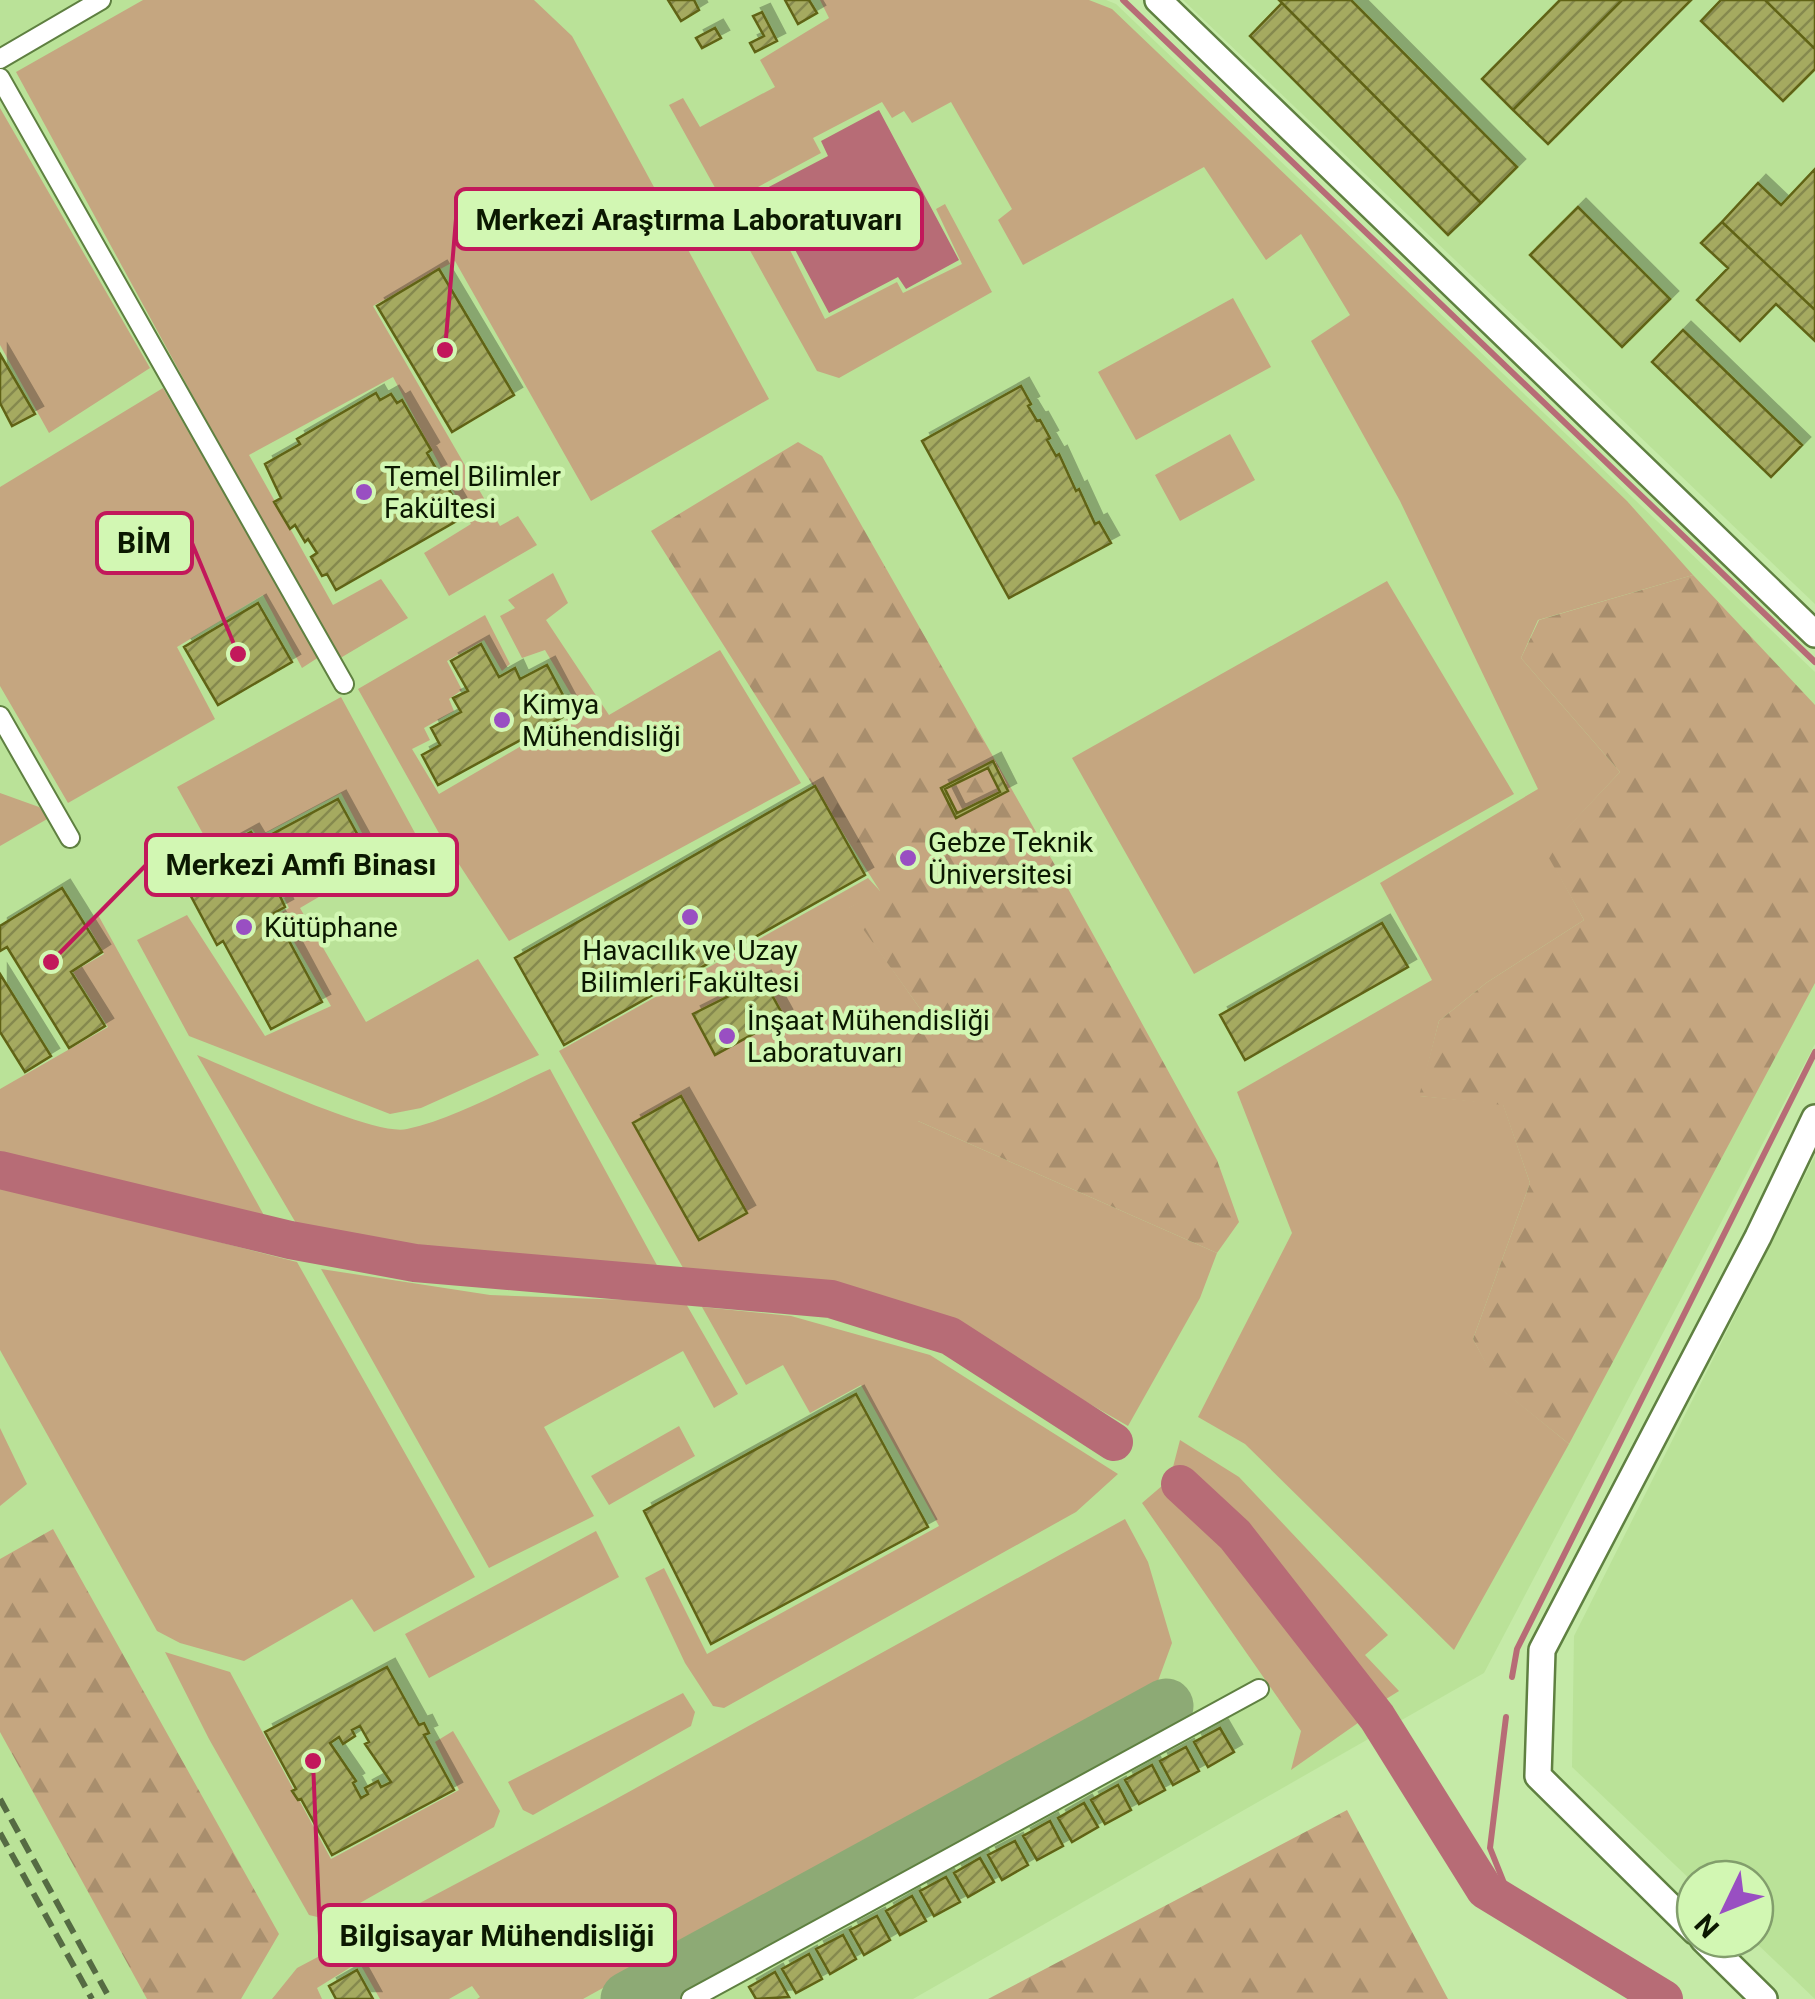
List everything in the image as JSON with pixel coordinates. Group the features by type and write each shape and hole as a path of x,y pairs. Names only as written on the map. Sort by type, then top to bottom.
{"street":[{"path":"0,58 102,0"},
{"path":"1158,0 1815,634"},
{"path":"0,78 344,684"},
{"path":"0,716 70,838"},
{"path":"1675,1911 1538,1776 1542,1650 1758,1236 1815,1118"},
{"path":"692,1999 1259,1689"},
{"path":"1723,1959 1764,1999"}],"shaded area":[{"name":"Gebze Teknik Üniversitesi","path":"0,0 1106,0 1116,4 1815,672 1815,1044 1484,1673 913,1999 0,1999"},
{"path":"1183,0 1815,0 1815,604"},
{"path":"879,110 959,260 906,289 898,277 829,313 763,190 828,156 821,141"},
{"path":"1815,1156 1815,1999 1773,1959 1775,1859 1675,1859 1675,1865 1572,1767 1574,1636"}],"green space":[{"path":"143,0 534,0 572,36 769,399 591,501 455,261 373,306 500,526 518,516 537,545 449,596 424,553 471,524 393,377 249,455 333,605 381,579 408,618 337,660 16,72"},
{"path":"820,0 1089,0 1112,9 1627,501 1693,575 1538,620 1521,658 1620,772 1546,851 1584,920 1486,983 1439,1021 1420,1096 1503,1104 1530,1183 1473,1339 1499,1387 1569,1444 1454,1650 1245,1444 1198,1417 1292,1233 1237,1092 1432,980 1380,883 1538,789 1400,501 1311,341 1350,315 1301,234 1266,260 1204,167 1023,265 998,220 1012,209 951,102 912,123 904,111 892,118 882,102 813,138 821,153 758,187 825,319 897,282 903,293 962,264 936,209 945,204 992,292 839,378 817,371 669,105 683,98 700,127 775,87 760,60 829,18"},
{"path":"0,108 150,368 49,433 0,345"},
{"path":"1233,298 1271,367 1136,440 1098,372"},
{"path":"163,388 319,657 302,668 263,595 177,647 215,719 68,803 0,686 0,487"},
{"path":"1230,434 1255,480 1180,521 1155,475"},
{"path":"798,442 822,456 1060,874 1217,1160 1239,1222 1217,1253 918,1121 878,1047 921,1010 848,908 880,891 651,531"},
{"path":"553,573 568,603 546,620 609,715 720,650 801,783 509,941 440,835 358,689 485,615 510,664 502,671 484,640 447,661 462,690 449,699 454,711 424,728 430,740 412,749 439,794 581,711 545,650 522,658 500,616 515,608 508,600"},
{"path":"1693,575 1815,705 1815,983 1569,1444 1498,1387 1473,1339 1530,1183 1503,1105 1419,1096 1439,1021 1486,983 1584,920 1545,851 1620,772 1521,658 1539,620"},
{"path":"1387,581 1514,794 1194,974 1072,758"},
{"path":"341,697 415,833 408,838 411,843 300,908 366,1022 478,959 539,1055 421,1108 390,1114 189,1036 137,940 187,915 265,1036 331,1006 278,914 289,908 284,898 371,850 341,793 258,837 252,829 212,850 177,787"},
{"path":"0,793 39,807 49,818 0,846"},
{"path":"868,878 881,892 849,908 921,1010 918,1121 1217,1253 1200,1298 1128,1426 950,1323 820,1288 686,1273 559,1051"},
{"path":"97,913 266,1219 0,1155 0,1089 108,1027 73,972 104,954 86,922"},
{"path":"197,1055 336,1113 390,1129 407,1129 444,1118 550,1069 659,1269 417,1252 300,1230"},
{"path":"0,1186 297,1262 475,1577 374,1632 352,1599 244,1661 180,1643 157,1631 0,1350"},
{"path":"321,1269 490,1295 685,1302 738,1394 714,1408 683,1351 544,1427 594,1516 489,1568"},
{"path":"702,1307 791,1316 930,1355 1118,1474 1076,1512 724,1708 713,1706 685,1663 645,1578 664,1568 707,1654 939,1526 861,1385 810,1413 783,1365 746,1385"},
{"path":"679,1426 695,1456 609,1505 591,1476"},
{"path":"0,1428 27,1484 0,1506"},
{"path":"1180,1440 1239,1477 1388,1635 1365,1655 1399,1691 1378,1704 1213,1496 1173,1467"},
{"path":"1163,1485 1226,1540 1365,1718 1291,1770 1301,1731 1142,1503"},
{"path":"1125,1519 1148,1562 1172,1643 1158,1681 583,1999 477,1999 480,1997 472,1986 449,1999 380,1999 359,1962 317,1988 322,1999 272,1999 297,1968 605,1805"},
{"path":"53,1529 279,1934 241,1999 147,1999 0,1732 0,1559"},
{"path":"596,1531 619,1577 429,1678 405,1634"},
{"path":"165,1652 230,1672 331,1859 459,1790 435,1742 453,1731 500,1811 494,1827 330,1920 309,1915 209,1739"},
{"path":"683,1693 695,1712 691,1726 533,1815 523,1810 508,1782"},
{"path":"1347,1810 1448,1999 988,1999"}],"building":[{"path":"668,0 694,0 699,10 681,21"},
{"path":"785,0 809,0 817,13 798,24"},
{"path":"1279,0 1351,0 1517,167 1481,203"},
{"path":"1560,0 1622,0 1513,110 1482,79"},
{"path":"1622,0 1691,0 1548,144 1513,110"},
{"path":"1721,0 1765,0 1815,49 1815,69 1783,101 1701,21"},
{"path":"1765,0 1815,0 1815,49"},
{"path":"1282,3 1481,203 1448,235 1250,36"},
{"path":"762,12 777,41 755,52 750,43 764,36 753,16"},
{"path":"715,28 721,38 702,48 696,38"},
{"path":"1815,169 1815,310 1722,222 1758,183 1781,205"},
{"path":"1578,207 1670,299 1622,347 1530,255"},
{"path":"1722,222 1815,310 1815,341 1776,304 1740,341 1697,300 1728,268 1701,243"},
{"path":"439,269 514,395 452,432 377,306"},
{"path":"1683,330 1802,445 1771,477 1652,362"},
{"path":"0,354 35,414 12,426 0,403"},
{"path":"1021,386 1031,404 1028,406 1040,420 1076,491 1079,489 1095,524 1099,522 1111,543 1009,598 922,441"},
{"name":"Temel Bilimler Fakültesi","path":"376,393 380,400 391,394 397,403 402,400 431,450 427,453 438,472 433,474 440,486 445,483 458,505 453,508 460,519 336,590 311,557 317,553 308,539 305,542 295,525 290,529 274,502 281,498 265,464 300,444 297,439"},
{"path":"258,603 292,662 218,705 184,647"},
{"name":"Kimya Mühendisliği","path":"481,644 499,677 515,668 520,679 547,665 572,712 438,785 422,755 440,745 431,728 461,712 453,698 468,691 451,661"},
{"path":"993,761 1008,791 956,818 941,788"},
{"path":"988,768 1000,792 957,813 945,789"},
{"name":"Havacılık ve Uzay Bilimleri Fakültesi","path":"815,786 865,875 564,1045 515,958"},
{"name":"Kütüphane","path":"338,799 366,850 280,896 285,907 274,913 322,1002 271,1029 223,941 217,945 178,872 251,832 257,842"},
{"path":"62,888 102,952 71,972 105,1026 69,1048 7,947 0,951 0,926"},
{"path":"1382,923 1408,967 1245,1060 1220,1015"},
{"path":"0,974 51,1056 25,1072 0,1032"},
{"name":"İnşaat Mühendisliği Laboratuvarı","path":"763,979 784,1017 715,1055 693,1014"},
{"path":"681,1096 747,1213 699,1240 633,1123"},
{"path":"856,1394 928,1527 711,1644 644,1511"},
{"path":"387,1667 419,1725 424,1723 429,1733 424,1735 454,1790 332,1855 301,1799 292,1791 296,1789 265,1732","holes":["360,1726 369,1742 365,1744 391,1782 381,1787 378,1781 365,1788 368,1794 361,1798 353,1783 356,1781 330,1743 339,1737 343,1744 355,1736 352,1730"]},
{"path":"1220,1728 1234,1752 1208,1767 1194,1742"},
{"path":"1186,1747 1199,1771 1173,1785 1160,1761"},
{"path":"1152,1765 1165,1790 1139,1804 1125,1780"},
{"path":"1118,1785 1131,1810 1105,1824 1091,1800"},
{"path":"1084,1803 1098,1827 1072,1842 1058,1818"},
{"path":"1050,1821 1063,1846 1037,1860 1023,1836"},
{"path":"1015,1841 1028,1865 1002,1880 988,1855"},
{"path":"980,1858 994,1882 968,1897 954,1873"},
{"path":"946,1877 960,1902 934,1916 920,1891"},
{"path":"912,1896 926,1921 900,1935 886,1911"},
{"path":"877,1916 890,1940 864,1955 850,1930"},
{"path":"843,1935 856,1959 830,1974 816,1949"},
{"path":"809,1954 822,1979 796,1993 782,1969"},
{"path":"357,1970 373,1999 336,1999 329,1986"},
{"path":"775,1972 789,1997 756,1999 749,1987"}],"waterway":[{"path":"1123,0 1815,662"},
{"path":"1512,1677 1517,1649 1815,1052"},
{"path":"0,1170 290,1240 415,1263 831,1299 950,1336 1114,1442"},
{"path":"1180,1484 1235,1535 1377,1717 1485,1890 1664,1999"},
{"path":"1506,1717 1490,1848 1514,1908"}],"taxiway":[{"path":"628,1999 1166,1706"}],"railway":[{"path":"0,1799 110,1999"},
{"path":"0,1833 92,1999"}],"place":[{"name":"Merkezi Araştırma Laboratuvarı","path":"445,350"},
{"name":"Temel Bilimler Fakültesi","path":"364,492"},
{"name":"BİM","path":"238,654"},
{"name":"Kimya Mühendisliği","path":"502,720"},
{"name":"Gebze Teknik Üniversitesi","path":"908,858"},
{"name":"Havacılık ve Uzay Bilimleri Fakültesi","path":"690,917"},
{"name":"Kütüphane","path":"244,927"},
{"name":"Merkezi Amfi Binası","path":"51,962"},
{"name":"İnşaat Mühendisliği Laboratuvarı","path":"727,1036"},
{"name":"Bilgisayar Mühendisliği","path":"313,1761"}]}
